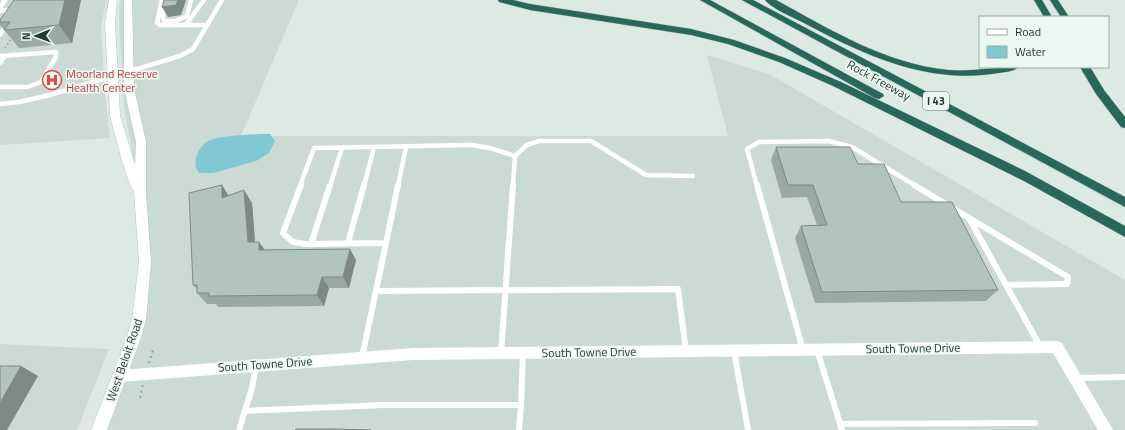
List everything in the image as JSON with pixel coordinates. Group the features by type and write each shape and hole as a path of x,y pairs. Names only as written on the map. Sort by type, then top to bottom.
{"highway":[{"path":"502,0 530,7 691,32 731,42 775,57 837,84 1028,178"},
{"name":"Rock Freeway","path":"704,0 1125,232"},
{"name":"Rock Freeway","path":"746,0 1125,202"},
{"path":"769,0 869,52 898,63 933,71 966,74 996,72 1010,68"},
{"path":"1038,0 1048,16"},
{"path":"1054,0 1063,16"},
{"path":"1086,68 1100,92 1125,124"}],"main road":[{"name":"West Beloit Road","path":"113,0 110,22 115,116 128,162 140,194"},
{"name":"West Beloit Road","path":"99,430 120,376 139,320 145,262 140,194 141,142 129,88 128,0"},
{"path":"127,15 134,0"}],"street":[{"name":"South Towne Drive","path":"120,376 413,354 1058,347 1077,378"},
{"path":"1077,378 1106,430"}],"lane":[{"path":"0,8 5,0"},
{"path":"163,0 163,17 164,21 168,22 184,19 187,16 191,0"},
{"path":"163,0 157,23 164,26 208,25"},
{"path":"186,25 204,0"},
{"path":"0,104 25,101 180,56 193,49 222,0"},
{"path":"13,15 20,5"},
{"path":"0,11 17,10"},
{"path":"0,35 10,20"},
{"path":"0,63 2,55 56,52 56,57 41,82 27,87 0,87"},
{"path":"501,353 514,156 527,145 539,141 591,141 646,175 693,176"},
{"path":"803,350 747,150 759,142 829,141 852,147 1068,276 1067,284 1006,285"},
{"path":"386,243 311,244 292,242 284,233 314,148 472,145 490,148 514,156"},
{"path":"348,243 374,147"},
{"path":"362,357 406,147"},
{"path":"311,244 342,148"},
{"path":"969,217 1040,347"},
{"path":"376,291 678,289 686,351"},
{"path":"817,350 841,427 1035,424"},
{"path":"734,351 748,430"},
{"path":"519,430 523,352"},
{"path":"239,430 252,388 256,365"},
{"path":"1077,378 1125,377"},
{"path":"245,411 322,406 401,404 521,405"}],"path":[{"path":"2,55 14,35"}],"shaded area":[{"name":"Moorland Reserve Health Center","path":"0,0 106,0 101,28 105,94 110,138 0,145"},
{"path":"121,0 299,0 241,136 728,136 707,55 769,74 1125,280 1125,430 99,430 139,320 140,194 124,108 119,7"},
{"path":"0,344 109,349 77,430 0,430"}],"water":[{"path":"270,134 275,141 269,153 256,161 213,173 199,173 195,164 197,155 199,150 206,142 229,136"}],"building":[{"path":"14,0 65,0 59,25 4,30 10,22 0,22 0,20"},
{"path":"164,0 178,0 176,5 162,7"},
{"path":"776,147 850,147 858,164 884,164 901,202 952,202 998,290 822,292 801,226 827,225 813,185 788,185"},
{"path":"222,185 222,198 244,190 248,242 259,242 259,250 350,249 343,277 322,277 317,295 209,296 209,293 197,293 197,285 193,285 189,193"},
{"path":"0,366 21,366 0,403"},
{"path":"333,429 371,430 295,430"}],"place":[{"name":"Moorland Reserve Health Center","path":"52,80"}]}
